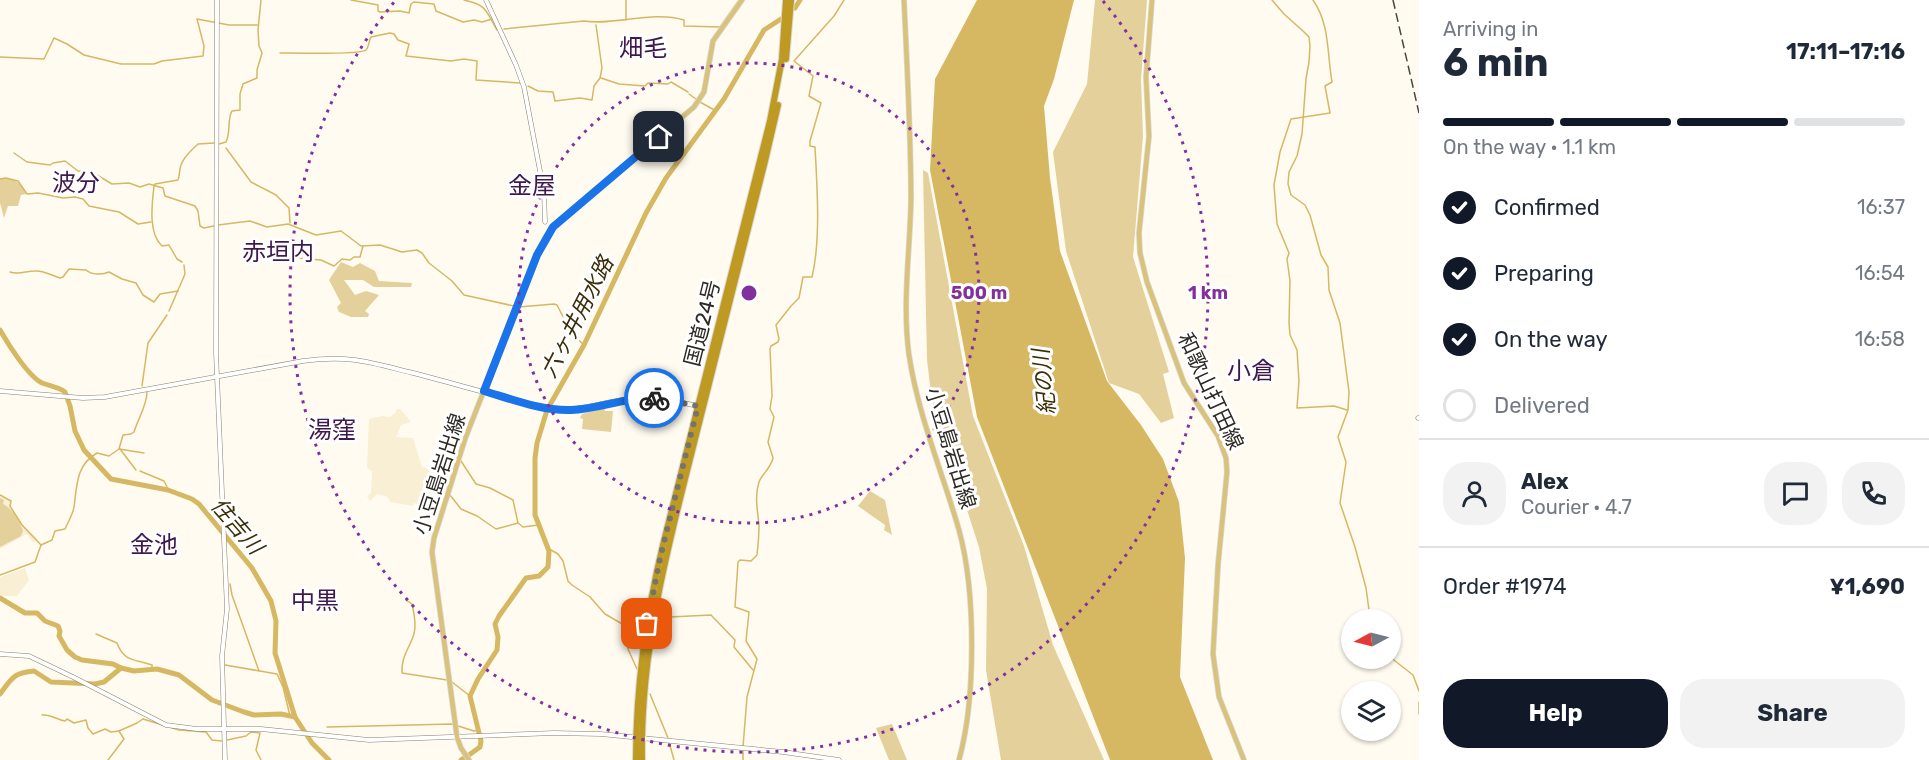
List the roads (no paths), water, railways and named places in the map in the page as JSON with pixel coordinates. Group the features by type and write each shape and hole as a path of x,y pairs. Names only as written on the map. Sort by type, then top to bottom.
{"highway":[{"name":"国道24号","path":"636,760 656,602 700,406 770,121 782,60 786,0"},
{"name":"国道24号","path":"700,406 773,129 785,62 791,0"},
{"name":"国道24号","path":"639,738 642,760"}],"main road":[{"name":"小豆島岩出線","path":"469,760 461,748 458,737 432,546 465,439 537,255 553,227 694,107 704,92 713,41 742,0"},
{"name":"小豆島岩出線","path":"904,0 911,196 907,301 909,355 923,414 959,532 970,601 968,698 965,734 959,760"},
{"name":"和歌山打田線","path":"1152,0 1146,77 1149,153 1139,233 1140,253 1147,282 1184,383 1218,436 1226,458 1227,472 1218,565 1214,671 1219,697 1244,760"}],"street":[{"path":"217,0 216,301 227,609 222,656 225,760"},
{"path":"486,0 521,76 540,175 543,217 545,222 553,227"},
{"path":"0,391 88,398 303,361 350,358 557,410 585,409 637,398 652,398 700,406"},
{"path":"0,654 29,656 165,725 197,729 261,729 369,740 554,733 739,747 839,760"}],"water":[{"name":"紀の川","path":"977,0 1074,0 1054,79 1044,106 1050,178 1060,251 1107,381 1141,425 1163,459 1179,502 1185,558 1180,677 1213,760 1110,760 977,417 930,170 935,79"}],"waterway":[{"path":"219,144 226,142 232,111 240,110 240,94 243,84 257,78 262,53 258,30 261,0"},
{"path":"351,0 378,5 380,12 409,13 411,4 414,2 434,4 436,11 463,22 474,20 482,22 492,19"},
{"path":"464,0 482,7 497,30"},
{"path":"626,0 626,20"},
{"path":"504,29 584,21 609,22 647,17 672,17 684,20 684,26 720,27 739,0"},
{"name":"六ヶ井用水路","path":"795,8 800,0"},
{"path":"743,747 747,697 757,659 746,641 749,612 735,607 738,562 740,560 751,561 757,555 758,488 760,479 773,458 768,442 774,417 770,409 772,396 770,349 779,339 776,325 799,298 803,277 812,277 817,246 815,147 810,146 810,141 821,103 809,96 813,76 794,61 834,16 844,0"},
{"path":"1272,0 1309,37 1302,134 1297,156 1289,172 1288,184 1291,195 1305,205 1310,215 1321,255 1328,267 1329,290 1340,323 1349,392 1348,410 1338,437 1346,462 1340,503 1355,547 1369,609"},
{"path":"1313,0 1322,19 1327,40 1332,82 1325,86 1330,113 1291,119 1280,152 1274,185 1277,224 1289,253 1287,259 1290,281 1289,323 1290,335 1297,350 1299,381 1297,408 1334,406 1347,410"},
{"path":"0,57 44,59 54,38 84,55 121,64 154,64 203,56 204,46 197,19 229,25 258,25"},
{"name":"六ヶ井用水路","path":"469,755 480,747 481,741 470,696 497,650 498,637 495,624 526,578 539,576 548,567 549,551 535,515 535,458 547,410 584,345 646,213 666,178 724,99 764,30 781,19"},
{"path":"528,86 538,91 553,92 555,101 580,98 592,100 594,86 600,78 602,68 596,25"},
{"path":"280,53 361,52 367,49 371,37 390,33 394,34 398,40 409,44 406,56 451,61 464,59 477,61 476,80 520,83"},
{"path":"601,78 619,84 645,86 648,83 668,84 671,82 688,92"},
{"path":"689,94 696,99"},
{"path":"700,102 716,111"},
{"path":"182,262 177,259 169,245 162,246 155,234 152,218 154,186 178,180 181,165 188,153 198,144 214,143"},
{"path":"226,148 251,182 276,195 289,208 290,223"},
{"path":"14,153 27,162 50,165 65,161 78,171 92,172 112,184 129,183 140,187 149,184 163,188 165,196 195,206 200,226 204,228 214,226"},
{"path":"0,179 18,181 27,194 75,197 83,199 89,206 119,212 138,224 151,222"},
{"path":"218,225 250,221 267,227 288,224 316,235 341,231 361,246 380,245 402,252 417,250 452,281 464,295 514,306"},
{"path":"297,258 321,260 334,266 342,259 350,260 360,257 363,246"},
{"path":"169,311 185,274 184,265"},
{"path":"10,272 38,271 60,278 69,269 86,270 97,274 109,272 136,283 143,295 154,302 160,294 178,291"},
{"path":"519,307 557,305 572,334 584,345"},
{"path":"142,386 148,343 167,315"},
{"name":"住吉川","path":"0,330 31,374 42,383 65,392 75,431 84,450 111,479 168,490 192,499 199,504 252,568 271,601 276,621 275,653 295,717 312,743 329,760"},
{"path":"0,575 35,562 41,545 52,540 55,531 65,529 73,510 77,483 85,463 97,453 109,456 119,449 123,435 134,432 147,392"},
{"path":"119,449 144,453"},
{"path":"120,449 136,470"},
{"path":"461,461 476,484 490,488 513,500 518,523 523,527 538,525"},
{"path":"140,471 164,481 167,487"},
{"path":"0,495 11,501 10,506 22,525 41,545"},
{"path":"450,495 461,509 477,516 496,529 518,523"},
{"path":"549,551 558,554 563,561 568,581 572,585 590,597 605,614 624,625 628,649 637,669"},
{"path":"230,584 259,671"},
{"path":"0,598 25,613 37,613 45,621 58,626 59,636 67,650 82,660 113,664 134,671 157,669 179,675 212,700 244,712 254,715 281,714 295,717"},
{"path":"406,600 412,604 415,629 404,658 402,673 447,680"},
{"path":"659,607 670,617 711,615 735,640 734,647 753,670"},
{"path":"96,634 117,643 127,657 152,665 152,669"},
{"path":"225,665 277,674 283,687 290,716"},
{"path":"1401,666 1413,675 1419,691"},
{"path":"0,694 14,677 22,673 34,671 51,682 95,684 104,682 121,668"},
{"path":"452,682 470,696"},
{"path":"650,694 668,738"},
{"path":"1419,702 1419,714"},
{"path":"42,715 65,721 67,719 74,723 86,720 93,734 105,729 111,732 119,731"},
{"path":"108,760 124,739 119,731 143,719 179,730 206,732 212,740 222,741"},
{"path":"327,727 452,724 474,731 479,730"},
{"path":"227,740 246,736 251,732 260,733 256,750 261,760"},
{"path":"669,742 674,760"},
{"path":"743,751 743,760"}],"railway":[{"path":"1393,0 1419,113"}],"district":[{"name":"畑毛","path":"643,48"},
{"name":"波分","path":"76,183"},
{"name":"金屋","path":"532,186"},
{"name":"赤垣内","path":"278,252"},
{"name":"小倉","path":"1251,371"},
{"name":"湯窪","path":"332,430"},
{"name":"金池","path":"154,545"},
{"name":"中黒","path":"315,601"}]}
